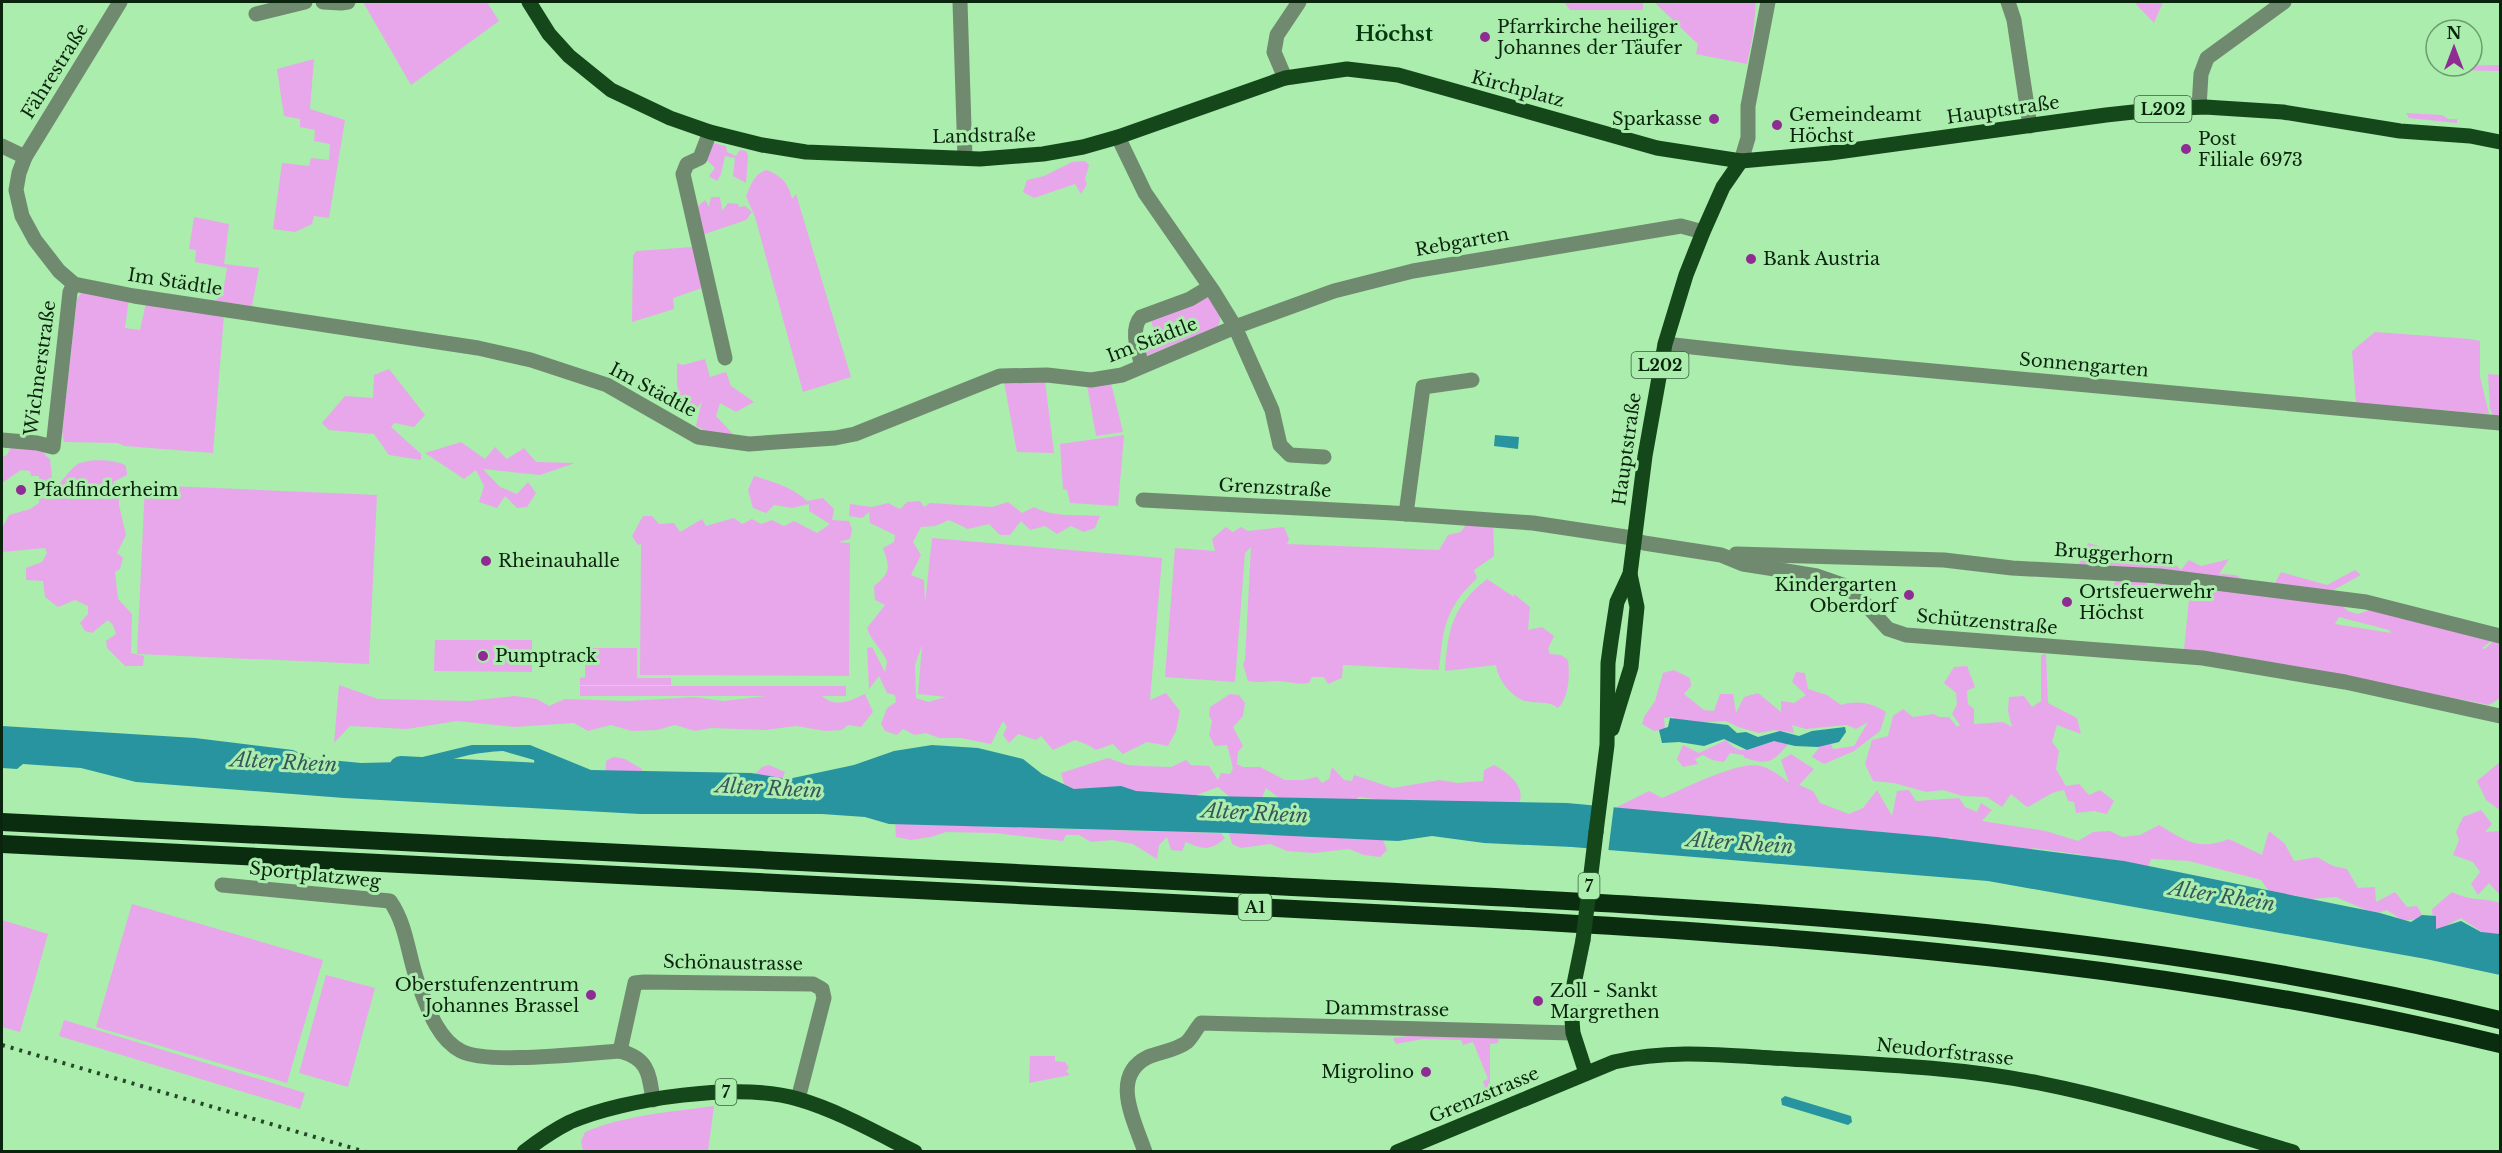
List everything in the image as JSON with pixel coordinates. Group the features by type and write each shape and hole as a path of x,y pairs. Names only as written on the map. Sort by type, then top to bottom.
{"highway":[{"name":"A1","path":"2,822 1474,897 1829,919 2008,936 2166,956 2336,984 2500,1020"},
{"name":"A1","path":"2,844 1473,918 1689,930 1867,944 2042,962 2202,984 2366,1013 2500,1044"}],"main road":[{"name":"Landstraße","path":"529,2 549,34 568,56 611,90 670,118 710,132 762,145 806,152 965,158 1011,158 1043,154 1083,147 1119,137 1285,78"},
{"name":"Kirchplatz","path":"1285,78 1347,69 1380,71 1657,148 1741,161"},
{"name":"Hauptstraße","path":"1630,574 1644,456 1665,344 1702,232 1723,187 1741,161 1824,154 2119,113 2199,107 2275,111 2400,130 2470,136 2500,142"},
{"name":"Hauptstraße","path":"2470,136 2500,131"},
{"name":"L202","path":"1606,747 1631,667 1637,607 1630,574"},
{"name":"L202","path":"1596,832 1606,747 1608,663 1617,602 1630,574"},
{"name":"7","path":"1574,984 1583,940 1596,832"},
{"path":"1572,1026 1586,1072"},
{"name":"Neudorfstrasse","path":"1586,1072 1636,1057 1687,1053 1869,1064 1976,1074 2037,1083 2094,1095 2293,1152"},
{"name":"Grenzstrasse","path":"1397,1152 1494,1113 1586,1072"},
{"name":"7","path":"524,1152 570,1122 610,1108 719,1092 763,1092 798,1099 829,1111 915,1152"}],"street":[{"name":"Fährestraße","path":"74,284 49,258 22,216 16,189 24,157 120,2"},
{"path":"256,14 305,2"},
{"path":"323,2 348,2"},
{"path":"960,2 965,158"},
{"path":"1285,78 1274,52 1277,36 1299,2"},
{"path":"1741,161 1748,138 1748,106 1768,2"},
{"path":"2008,2 2014,20 2030,126"},
{"path":"2199,107 2201,74 2208,58 2283,2"},
{"path":"710,132 700,158 694,163 687,164 683,174 725,358"},
{"path":"1119,137 1145,193 1210,287 1234,327 1272,410 1281,445 1290,455 1324,457"},
{"path":"2,146 24,157"},
{"name":"Rebgarten","path":"1234,327 1334,291 1413,271 1682,226 1702,232"},
{"name":"Im Städtle","path":"74,284 134,296 478,348 531,360 607,385 698,437 749,444 835,438 855,434 1000,376 1047,375 1090,380 1122,375 1234,327"},
{"name":"Wichnerstraße","path":"2,440 53,447 70,292 74,284"},
{"path":"1142,366 1135,331 1136,323 1141,317 1190,298 1210,287"},
{"name":"Sonnengarten","path":"1665,344 1776,357 2500,423"},
{"path":"1406,514 1423,387 1472,380"},
{"name":"Grenzstraße","path":"1143,500 1406,514 1533,524 1634,539"},
{"name":"Schützenstraße","path":"1634,539 1644,543 1721,555 1743,564 1817,576 1843,585 1858,596 1888,629 1906,635 2203,658 2344,682 2500,716"},
{"name":"Bruggerhorn","path":"1721,555 1944,560 2012,568 2160,576 2366,602 2500,636"},
{"name":"Sportplatzweg","path":"222,885 390,902 398,914 418,982 433,1018 444,1038 461,1052 487,1058 620,1051"},
{"name":"Schönaustrasse","path":"620,1051 634,984 654,982 813,984 822,989 824,998 798,1099"},
{"name":"Dammstrasse","path":"1145,1152 1127,1099 1127,1082 1134,1067 1146,1058 1186,1042 1201,1023 1572,1026"},
{"path":"620,1051 635,1056 646,1069 653,1101"}],"shaded area":[{"path":"363,2 487,2 499,21 411,85"},
{"path":"1564,2 1643,2 1643,10 1570,10"},
{"path":"1656,2 1756,2 1747,64 1696,54 1698,44"},
{"path":"2134,2 2163,2 2154,23"},
{"path":"314,59 310,109 345,120 329,218 314,216 312,224 295,232 273,229 282,163 309,166 311,158 329,160 330,144 314,141 315,130 300,127 300,119 284,116 277,69"},
{"path":"2484,65 2500,65 2500,71 2484,71"},
{"path":"2406,113 2442,115 2448,119 2457,119 2457,123 2409,118"},
{"path":"713,143 726,146 727,152 736,156 740,150 746,151 748,155 746,183 733,176 735,158 725,156 717,181 709,176 715,168 705,158"},
{"path":"1085,161 1089,165 1085,179 1087,184 1081,194 1075,184 1034,198 1023,192 1027,180 1044,176 1072,162"},
{"path":"767,170 784,181 792,199 796,194 851,377 803,392 755,217 746,196 756,177"},
{"path":"711,197 720,197 722,211 728,203 738,204 739,207 745,206 752,212 746,220 702,235 694,210 705,200 709,207"},
{"path":"194,217 229,224 224,264 259,268 252,306 216,301 220,292 223,292 227,268 195,262 196,250 189,249"},
{"path":"693,247 702,288 673,298 674,309 632,322 633,256 636,251"},
{"path":"82,292 129,299 125,328 140,330 146,303 224,315 213,453 124,446 118,443 64,442 62,432 77,299"},
{"path":"1209,296 1220,315 1217,327 1146,356 1144,346 1155,336 1151,319"},
{"path":"2375,332 2480,341 2480,377 2489,414 2356,403 2352,351"},
{"path":"705,359 710,377 726,372 731,386 754,402 736,412 720,403 716,416 733,434 708,432 696,426 702,401 696,410 684,410 674,403 681,399 677,385 677,363 683,365"},
{"path":"389,369 425,415 414,427 394,423 391,427 421,454 421,460 389,455 374,434 329,430 322,423 345,396 373,398 374,375"},
{"path":"2488,374 2500,375 2500,418 2493,415 2490,409"},
{"path":"1045,381 1054,453 1017,452 1004,382"},
{"path":"1111,383 1123,432 1096,436 1087,385"},
{"path":"1124,435 1118,506 1070,503 1067,490 1063,489 1060,444"},
{"path":"461,442 485,459 495,447 507,459 524,448 536,462 575,463 540,475 483,469 500,487 517,494 528,482 536,493 527,507 517,508 505,496 497,508 479,502 484,486 476,470 464,479 425,453"},
{"path":"12,445 42,446 45,455 50,459 52,478 59,484 80,463 108,461 126,466 127,475 113,482 119,488 119,505 126,535 117,553 123,558 120,569 115,572 118,599 132,614 131,653 144,656 143,666 125,666 107,648 106,641 116,634 113,625 108,620 92,633 85,631 80,623 88,614 88,606 75,600 58,607 45,597 43,581 26,580 26,568 42,562 47,553 45,548 2,552 2,525 9,515 30,509 39,503 39,476 31,476 30,471 21,470 2,483 2,457 7,455"},
{"path":"754,476 789,489 807,501 823,498 834,509 832,520 849,521 852,529 850,539 838,542 850,543 849,676 640,675 641,544 638,545 632,536 643,516 652,516 659,524 674,523 680,532 702,519 706,526 734,518 742,524 752,519 761,524 772,520 784,526 794,521 817,533 830,524 809,511 809,504 792,508 774,505 766,513 753,508 748,490"},
{"path":"145,485 377,495 369,664 137,654"},
{"path":"920,501 924,507 930,503 992,507 1008,502 1022,513 1034,507 1050,513 1100,516 1095,528 1084,532 1071,526 1057,534 1045,526 1030,530 1021,521 1010,535 1000,535 989,524 968,529 949,520 935,526 921,527 913,542 921,555 911,575 924,580 925,603 932,538 1162,558 1150,700 1166,693 1180,711 1176,731 1168,746 1147,742 1123,754 1113,744 1096,750 1075,740 1053,750 1041,736 1036,740 1018,734 1009,743 1003,735 1007,727 1003,721 991,744 961,738 939,738 926,733 915,735 903,729 897,735 885,731 881,724 887,708 896,702 895,695 887,693 879,676 869,689 867,648 872,647 885,672 887,661 867,628 885,605 875,600 874,586 884,577 888,569 883,548 894,542 895,535 870,523 869,512 862,518 849,516 850,504 872,507 888,503 900,509 907,502","holes":["922,645 918,694 946,697 928,702 916,698 915,665"]},
{"path":"1493,522 1494,556 1474,570 1477,578 1458,599 1447,619 1439,670 1343,665 1342,678 1328,684 1324,677 1312,677 1309,683 1305,684 1248,681 1243,664 1251,547 1245,553 1235,682 1165,677 1175,548 1215,551 1212,539 1226,527 1233,532 1241,527 1248,531 1284,527 1289,539 1287,544 1439,550 1448,535 1461,532 1467,523"},
{"path":"2088,543 2120,552 2172,561 2181,570 2189,560 2201,566 2229,559 2219,574 2236,575 2268,596 2281,572 2327,585 2355,570 2361,575 2328,593 2348,611 2358,614 2375,608 2444,618 2461,618 2469,628 2499,635 2482,648 2485,649 2496,638 2500,640 2500,698 2489,705 2238,656 2184,650 2189,599 2198,600 2179,591 2166,574 2163,591 2158,593 2151,575 2142,573 2151,593 2114,587 2116,570 2078,566","holes":["2339,617 2389,630 2391,633 2335,624"]},
{"path":"1487,579 1514,597 1514,594 1530,607 1528,630 1542,627 1554,636 1548,649 1550,654 1561,655 1568,660 1568,686 1558,708 1546,703 1525,701 1515,696 1502,681 1496,665 1445,671 1450,631 1459,609 1475,589"},
{"name":"Pumptrack","path":"435,640 532,640 532,672 434,671"},
{"path":"585,648 637,648 637,678 671,678 671,685 580,685 580,678 585,677"},
{"path":"2046,654 2048,703 2077,718 2081,734 2057,725 2052,742 2059,751 2056,769 2066,786 2079,784 2089,795 2100,790 2114,801 2107,814 2094,811 2076,813 2074,802 2068,801 2064,790 2054,792 2027,807 2011,794 2002,807 1987,797 1963,796 1943,790 1926,792 1894,783 1873,781 1865,764 1872,740 1888,736 1893,716 1903,709 1913,717 1934,714 1939,717 1949,717 1957,727 1960,725 1952,714 1957,704 1956,693 1944,683 1954,667 1967,666 1975,687 1967,691 1968,704 1974,709 1974,724 2003,722 2012,727 2008,711 2009,697 2024,696 2032,707 2041,701 2041,655"},
{"path":"1674,670 1690,678 1691,686 1684,694 1704,710 1714,711 1720,694 1733,694 1736,713 1744,697 1758,693 1781,712 1781,701 1794,703 1806,695 1792,682 1796,672 1805,673 1808,689 1827,695 1841,705 1865,703 1886,712 1880,731 1854,751 1824,764 1812,757 1828,736 1833,749 1854,746 1868,722 1856,729 1847,725 1806,729 1792,725 1794,733 1774,730 1759,733 1726,721 1693,723 1676,730 1674,717 1664,718 1665,729 1654,731 1642,724 1644,717 1655,701 1663,673"},
{"path":"339,685 378,699 469,701 514,696 537,699 549,706 565,699 628,701 695,697 723,701 766,696 580,696 580,686 846,686 846,696 822,696 827,700 838,702 848,701 865,694 873,712 861,727 848,725 842,730 825,731 796,726 765,730 712,728 695,731 675,725 657,730 632,731 611,725 588,731 574,723 514,727 457,721 407,729 350,726 334,743"},
{"path":"1230,694 1239,695 1245,703 1243,716 1233,727 1243,746 1238,752 1237,764 1243,767 1260,767 1285,780 1317,777 1322,783 1329,779 1332,767 1344,780 1352,781 1354,775 1393,788 1440,780 1457,783 1483,781 1484,770 1494,765 1516,782 1521,794 1520,800 1517,807 1490,801 1466,811 1359,797 1351,804 1286,803 1266,788 1262,798 1231,798 1218,787 1191,797 1076,790 1064,784 1061,773 1108,758 1128,765 1171,767 1186,760 1191,765 1209,766 1218,780 1221,773 1230,774 1233,768 1227,745 1215,746 1209,735 1212,721 1209,716 1210,707"},
{"path":"1783,738 1789,743 1775,758 1766,762 1730,753 1724,762 1712,760 1703,755 1695,759 1698,764 1683,767 1677,759 1683,745 1699,753 1726,740 1734,747 1745,750"},
{"path":"1791,754 1814,769 1799,785 1813,791 1820,803 1849,814 1863,808 1877,790 1892,816 1897,791 1909,790 1916,801 1959,798 1965,807 1977,812 1981,803 1992,810 1982,821 2046,831 2078,841 2093,832 2110,831 2122,837 2140,835 2159,825 2185,840 2209,844 2229,839 2262,855 2269,831 2285,844 2294,861 2317,857 2333,866 2347,869 2358,888 2375,887 2376,902 2395,892 2407,907 2417,906 2424,918 2403,921 2387,910 2375,914 2336,897 2311,899 2294,895 2274,898 2261,880 2189,861 2151,859 2146,874 2102,864 2083,855 2033,848 2019,857 1963,856 1951,837 1936,846 1801,840 1789,823 1634,825 1617,807 1649,791 1662,798 1725,771 1751,765 1768,769 1789,783 1781,760"},
{"path":"613,757 625,759 642,769 641,783 605,783 606,761"},
{"path":"2500,762 2500,810 2486,800 2477,781"},
{"path":"769,765 785,772 776,795 753,776 762,767"},
{"path":"2481,810 2492,824 2485,832 2500,831 2500,895 2489,883 2478,895 2471,884 2480,872 2473,862 2453,855 2459,840 2456,832 2463,817"},
{"path":"895,820 994,827 1221,833 1225,838 1207,848 1186,842 1182,851 1171,850 1167,837 1159,845 1157,859 1133,844 1112,840 1091,842 1079,835 1066,835 1063,841 994,833 946,832 911,840 896,837"},
{"path":"1229,833 1383,840 1387,850 1380,857 1364,855 1349,849 1314,853 1287,851 1270,844 1241,848 1232,844"},
{"path":"2452,892 2465,897 2500,903 2500,934 2483,933 2461,918 2434,932 2432,909"},
{"path":"132,904 323,960 287,1083 96,1027"},
{"path":"2,920 48,934 20,1032 2,1027"},
{"path":"326,975 375,988 348,1087 299,1073"},
{"path":"64,1020 305,1093 300,1109 59,1036"},
{"path":"1422,1034 1499,1038 1498,1043 1490,1044 1490,1084 1499,1085 1499,1087 1519,1085 1519,1088 1496,1098 1492,1088 1486,1090 1483,1081 1488,1079 1473,1042 1463,1045 1461,1040 1423,1039 1396,1044 1393,1038"},
{"path":"1030,1056 1055,1056 1055,1061 1065,1062 1069,1068 1066,1071 1070,1075 1029,1083"},
{"path":"714,1106 708,1151 583,1151 581,1141 585,1132 600,1126 648,1115"}],"water":[{"path":"1495,435 1519,437 1518,449 1494,446"},
{"path":"1670,718 1728,725 1737,733 1746,732 1758,737 1780,731 1799,736 1812,731 1845,727 1846,732 1839,742 1818,747 1795,746 1774,741 1747,750 1724,739 1704,746 1679,742 1662,743 1659,730 1668,727"},
{"path":"2,726 195,738 293,750 310,758 361,763 402,762 472,745 530,745 591,770 751,773 788,779 854,765 894,751 932,745 978,748 1023,759 1042,774 1074,789 1121,786 1136,791 1208,796 1567,803 1937,837 2124,861 2380,913 2411,922 2422,915 2436,916 2436,929 2461,921 2481,932 2500,934 2500,975 2426,959 1988,881 1572,847 1484,843 1432,836 1398,841 1229,833 889,824 865,817 822,814 640,814 344,798 136,782 81,768 23,764 17,769 2,768","holes":["503,751 534,760 535,767 491,777 485,776 477,769 434,770 434,765 468,755"]},
{"path":"1785,1096 1851,1116 1852,1122 1848,1125 1782,1105 1781,1099"}],"pier":[{"path":"1593,803 1614,805 1608,853 1587,851"}],"waterway":[{"name":"Alter Rhein","path":"401,768 540,775"}],"tunnel":[{"path":"1572,1020 1574,984"}],"railway":[{"path":"2,1045 366,1152"}],"place":[{"name":"Pfarrkirche heiliger Johannes der Täufer","path":"1485,37"},
{"name":"Sparkasse","path":"1714,119"},
{"name":"Gemeindeamt Höchst","path":"1777,125"},
{"name":"Post Filiale 6973","path":"2186,149"},
{"name":"Bank Austria","path":"1751,259"},
{"name":"Pfadfinderheim","path":"21,490"},
{"name":"Rheinauhalle","path":"486,561"},
{"name":"Kindergarten Oberdorf","path":"1909,595"},
{"name":"Ortsfeuerwehr Höchst","path":"2067,602"},
{"name":"Pumptrack","path":"483,656"},
{"name":"Oberstufenzentrum Johannes Brassel","path":"591,995"},
{"name":"Zoll - Sankt Margrethen","path":"1538,1001"},
{"name":"Migrolino","path":"1426,1072"}],"district":[{"name":"Höchst","path":"1394,34"}]}
